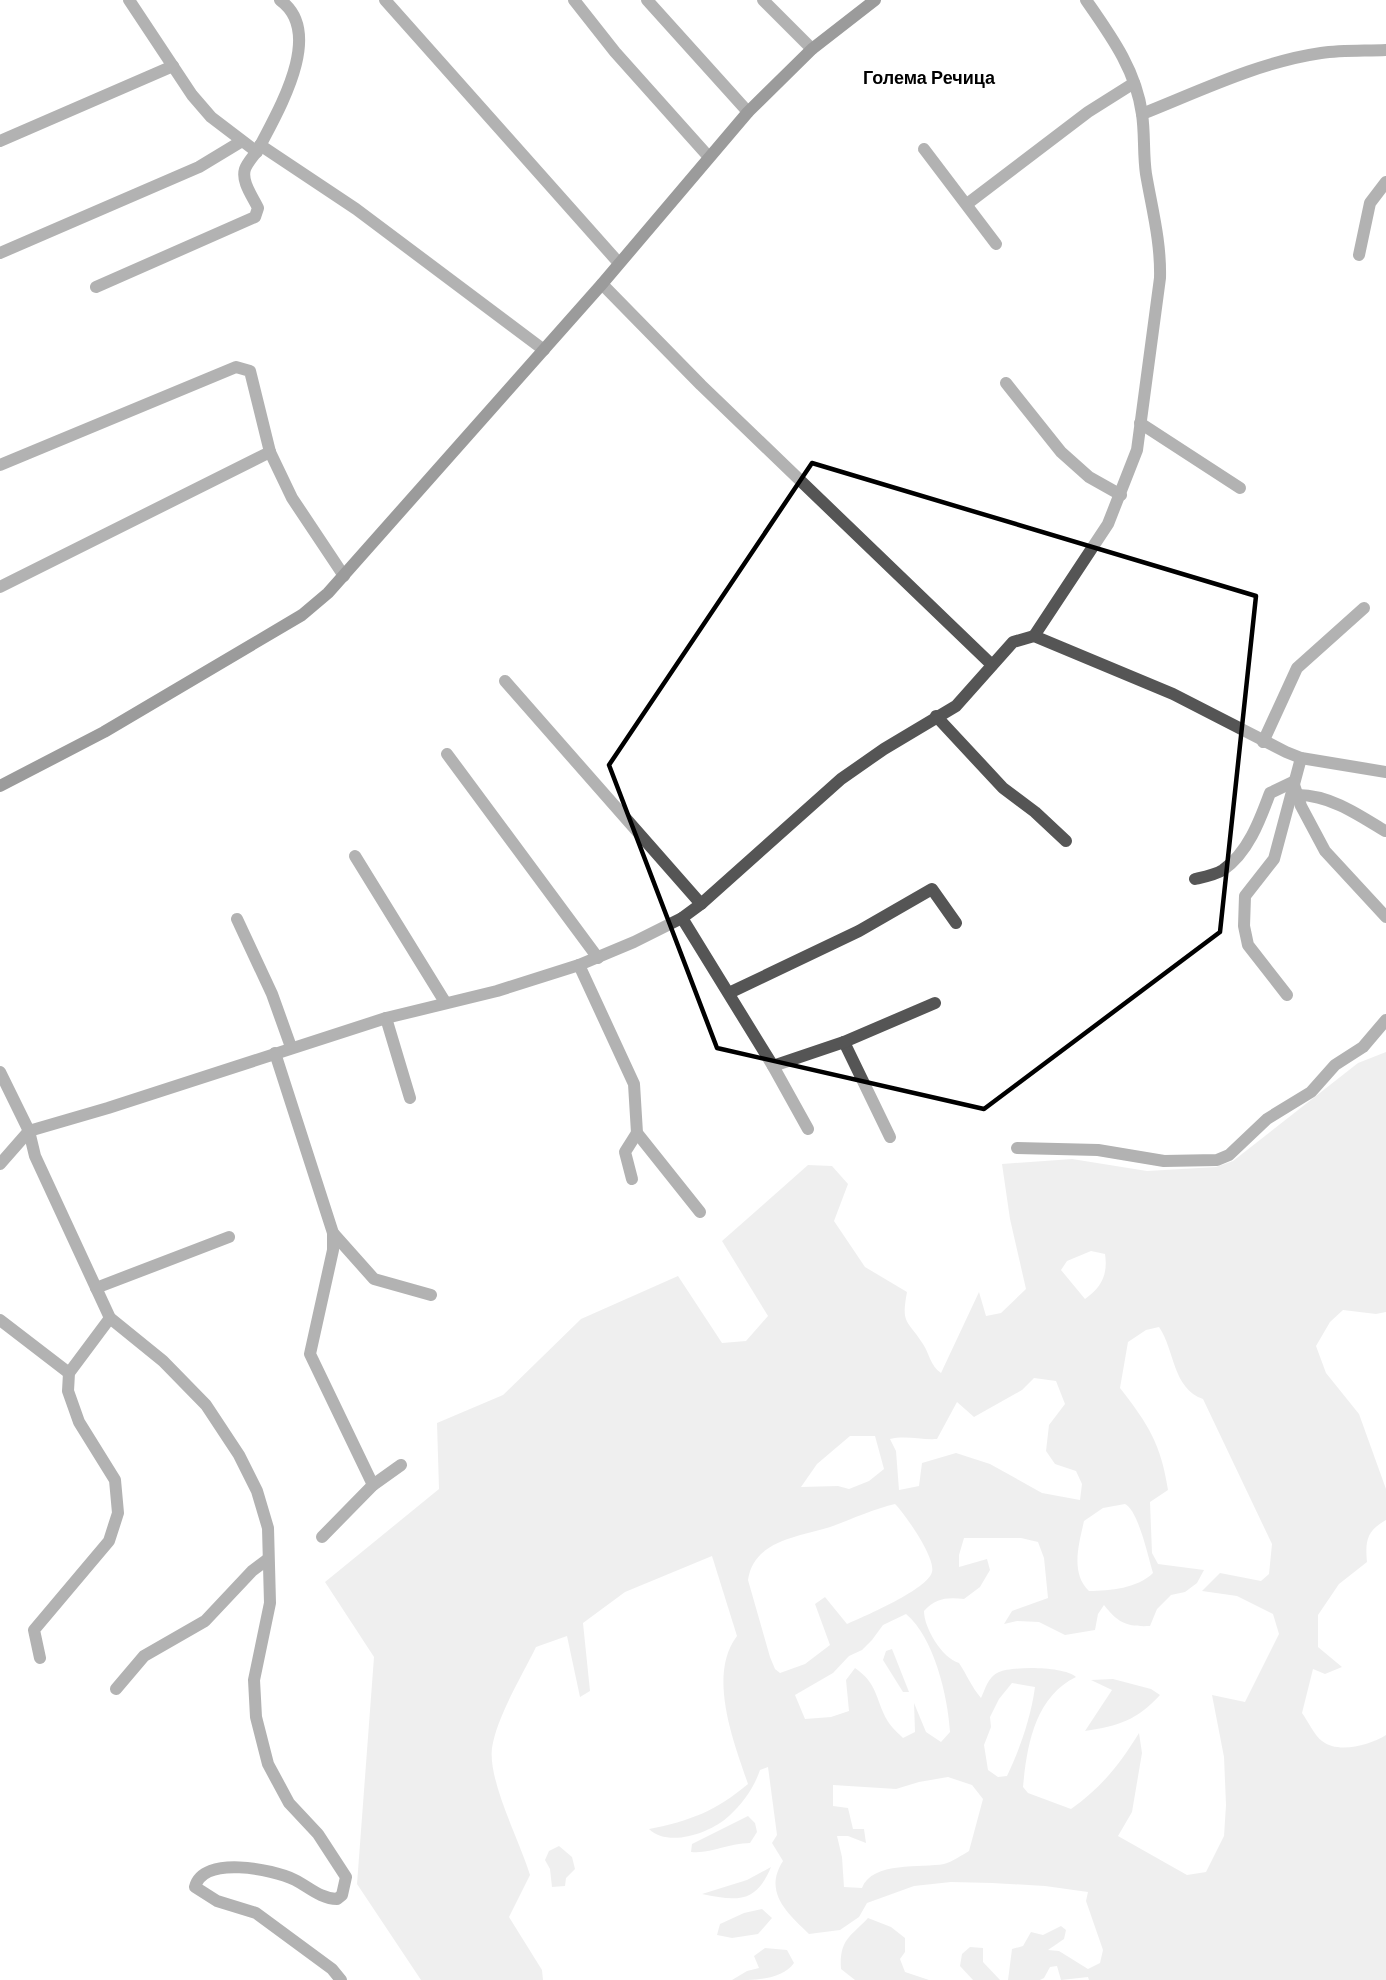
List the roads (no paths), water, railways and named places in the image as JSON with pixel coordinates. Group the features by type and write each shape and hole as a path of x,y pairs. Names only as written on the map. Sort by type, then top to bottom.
{"main road":[{"path":"0,786 104,732 302,615 344,576 602,284 618,262 748,112 812,49 875,0"}],"street":[{"path":"129,0 173,66 211,117 242,141 259,149 356,209 544,350"},
{"path":"96,286 255,217 258,208 244,180 245,170 259,149 297,65 300,48 294,4 279,0"},
{"path":"385,0 618,262"},
{"path":"574,0 615,52 708,156"},
{"path":"647,0 748,112"},
{"path":"764,0 812,49"},
{"path":"1034,636 1108,524 1137,450 1161,252 1146,172 1142,114 1134,83 1123,54 1086,0"},
{"path":"1142,114 1268,66 1322,53 1386,50"},
{"path":"0,141 173,66"},
{"path":"967,204 1088,112 1134,83"},
{"path":"0,253 199,167 242,141"},
{"path":"924,149 996,243"},
{"path":"1359,255 1370,203 1386,182"},
{"path":"602,284 701,385 992,664"},
{"path":"0,465 236,367 250,370 270,452 292,498 344,576"},
{"path":"1006,383 1061,452 1089,477 1121,495"},
{"path":"1140,423 1240,488"},
{"path":"0,587 270,452"},
{"path":"1263,742 1297,668 1364,608"},
{"path":"0,1164 29,1131 108,1108 386,1018 497,991 579,965 682,918 701,904 841,779 936,716 956,706 1013,642 1034,636 1173,694 1263,742 1301,758 1386,772"},
{"path":"506,681 701,904"},
{"path":"936,716 1003,788 1035,812 1066,841"},
{"path":"447,754 598,958"},
{"path":"1287,995 1248,945 1244,916 1245,896 1274,859 1301,758"},
{"path":"1293,782 1325,851 1386,917"},
{"path":"1195,879 1222,871 1240,854 1258,824 1270,793 1293,782"},
{"path":"1298,795 1314,795 1335,803 1385,831"},
{"path":"355,856 445,1002"},
{"path":"729,993 859,931 932,889 956,923"},
{"path":"682,918 773,1066 808,1129"},
{"path":"237,919 272,994 291,1047"},
{"path":"579,965 634,1084 637,1133 700,1212"},
{"path":"773,1066 844,1042 935,1004"},
{"path":"386,1018 410,1098"},
{"path":"1017,1148 1098,1149 1164,1161 1217,1160 1229,1155 1267,1119 1311,1092 1335,1065 1363,1047 1386,1020"},
{"path":"844,1042 890,1137"},
{"path":"275,1053 333,1233 333,1250 310,1354 373,1485"},
{"path":"0,1072 29,1131 35,1156 110,1318 163,1361 206,1405 257,1491 268,1528 270,1603 254,1680 256,1717 267,1764 289,1803 335,1857 346,1877 346,1886 337,1899 328,1899 294,1880 269,1872 237,1868 210,1869 197,1878 195,1887 217,1900 256,1913 332,1969 341,1980"},
{"path":"632,1179 625,1152 637,1133"},
{"path":"333,1233 374,1279 431,1295"},
{"path":"96,1287 229,1237"},
{"path":"40,1658 34,1630 41,1618 109,1541 118,1513 115,1480 79,1422 68,1392 69,1373 110,1318"},
{"path":"0,1320 69,1373"},
{"path":"322,1537 373,1485 401,1465"},
{"path":"116,1689 144,1656 205,1621 252,1571 268,1558"}],"district":[{"name":"Голема Речица","path":"929,78"}]}
